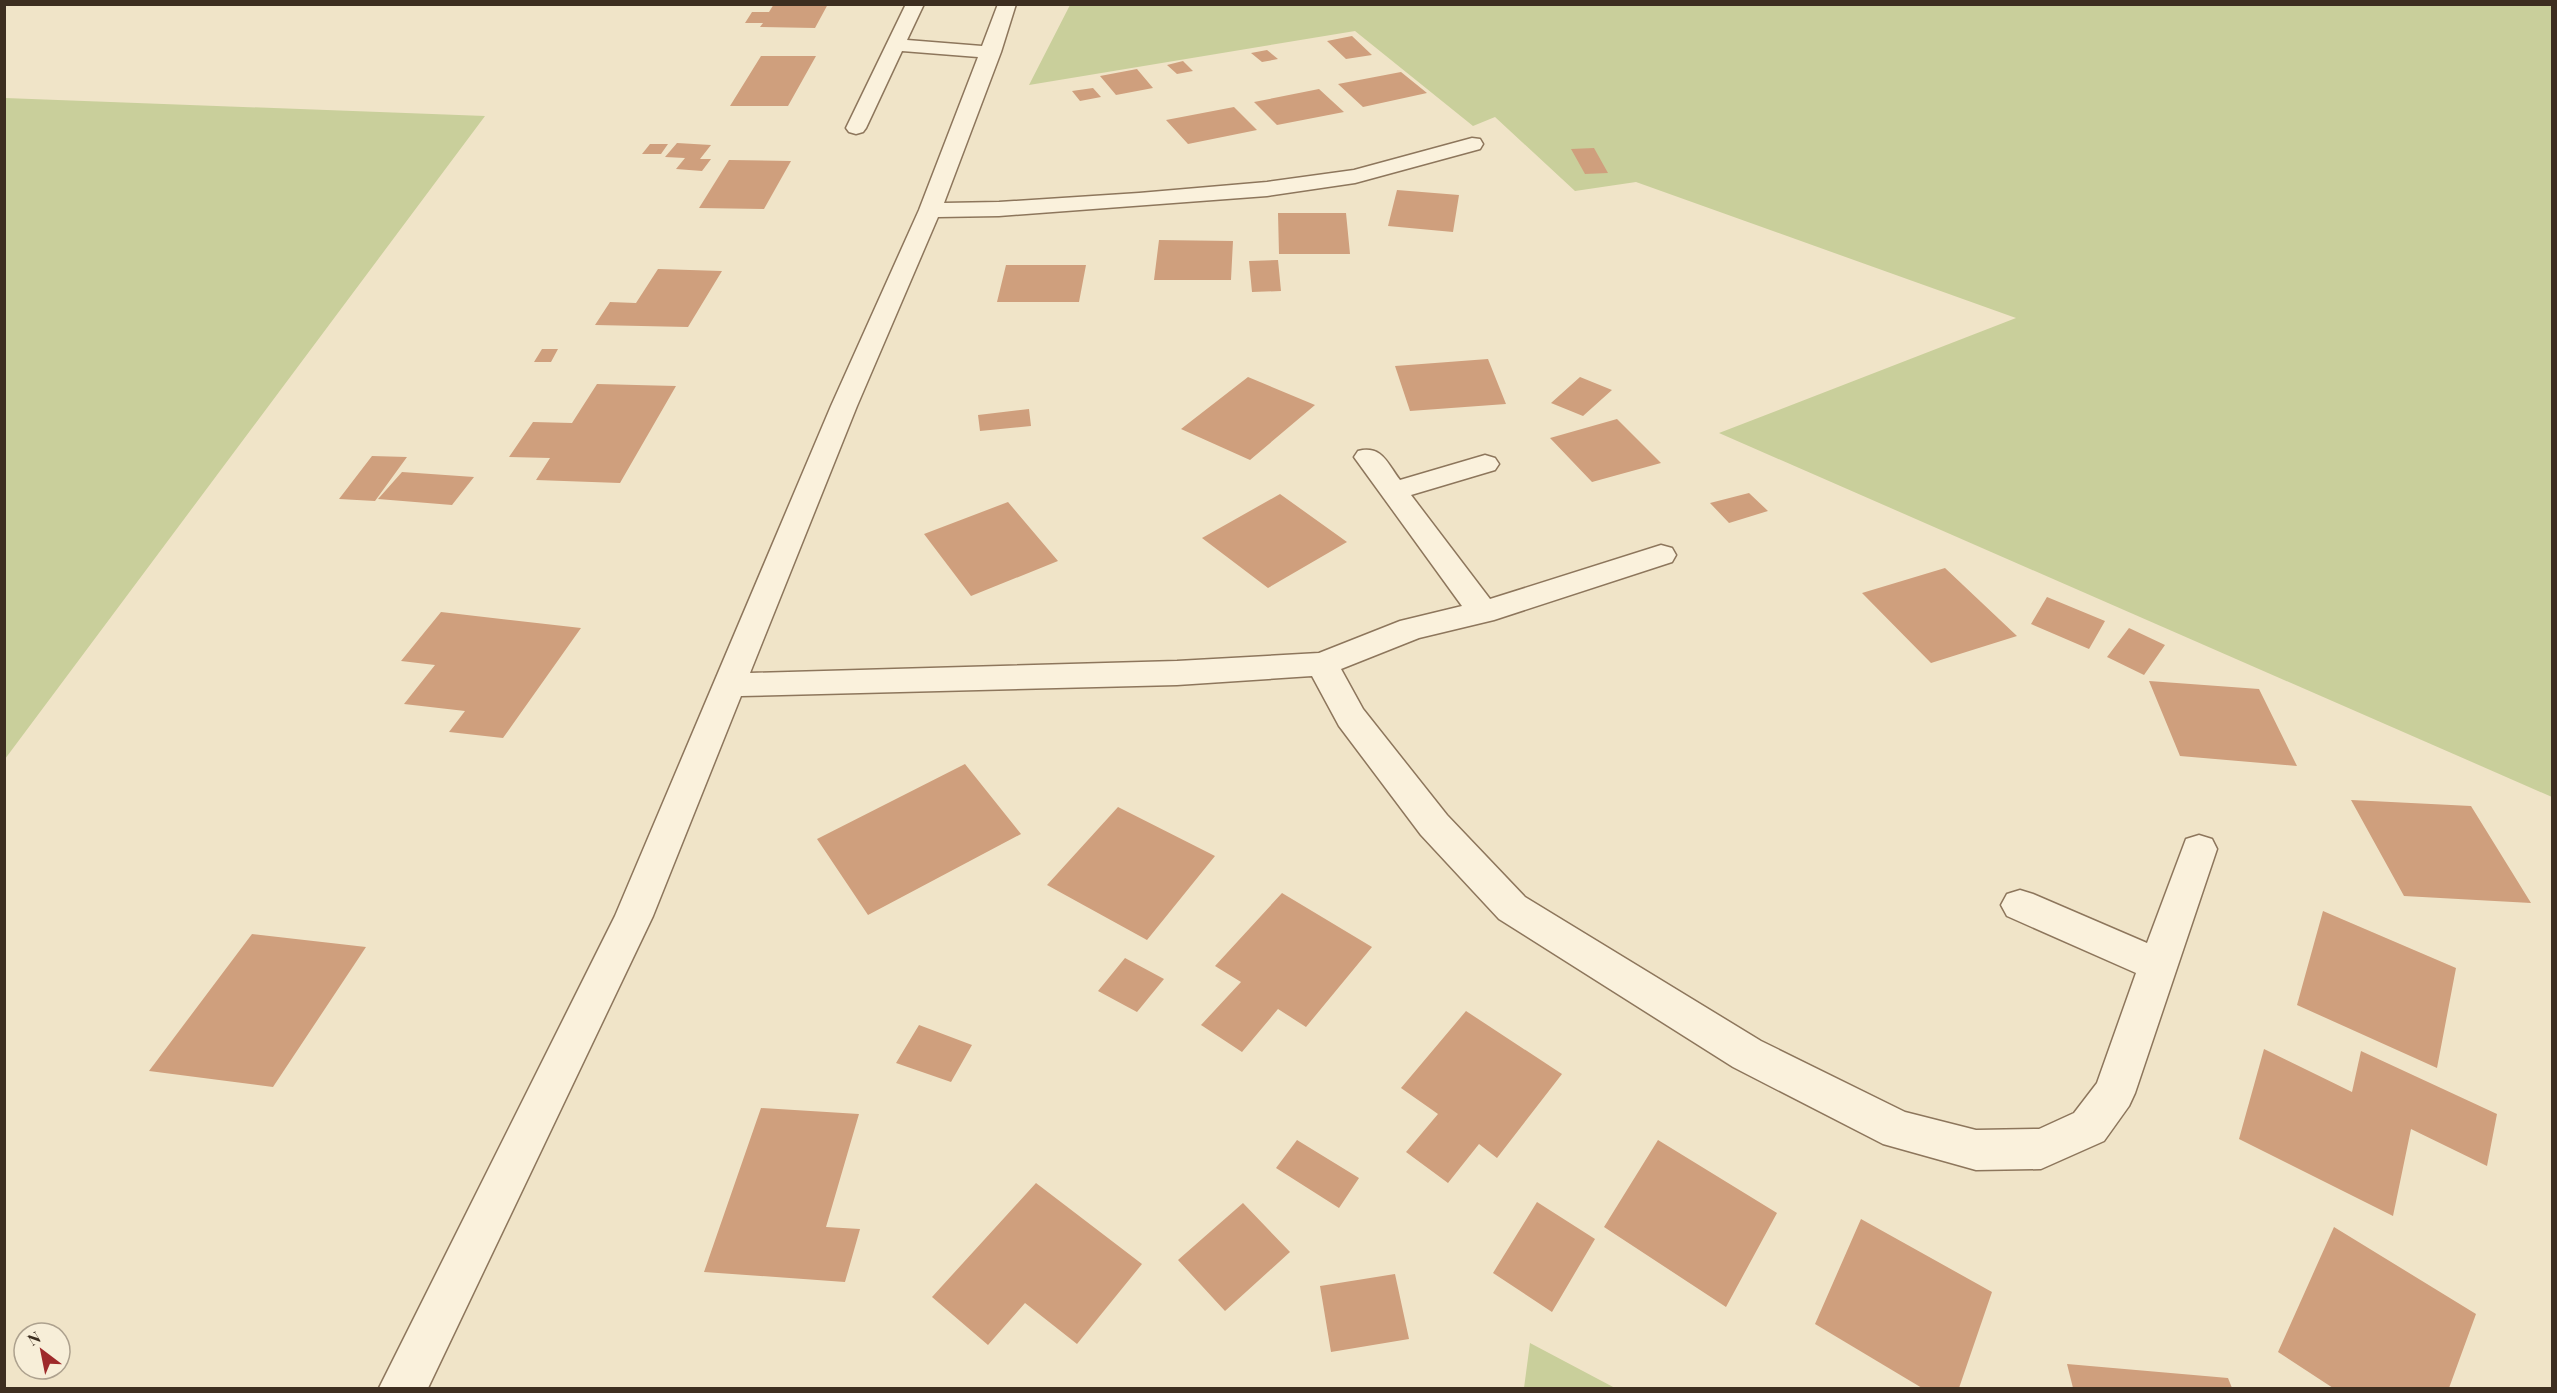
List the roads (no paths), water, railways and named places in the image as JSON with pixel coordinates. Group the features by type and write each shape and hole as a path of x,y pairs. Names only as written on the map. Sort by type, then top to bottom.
{"street":[{"path":"856,128 915,4"},
{"path":"403,1389 634,915 844,406 930,210 991,52 1006,4"},
{"path":"896,45 991,52"},
{"path":"930,210 999,209 1267,189 1355,176 1472,144"},
{"path":"1368,457 1483,612"},
{"path":"1393,491 1485,464"},
{"path":"730,685 1177,673 1322,664 1411,629 1483,612 1661,555"},
{"path":"1322,664 1351,717 1434,825 1512,908 1747,1054 1898,1130 1976,1150 2041,1149 2089,1127 2114,1093 2199,849"},
{"path":"2020,905 2157,965"}]}
